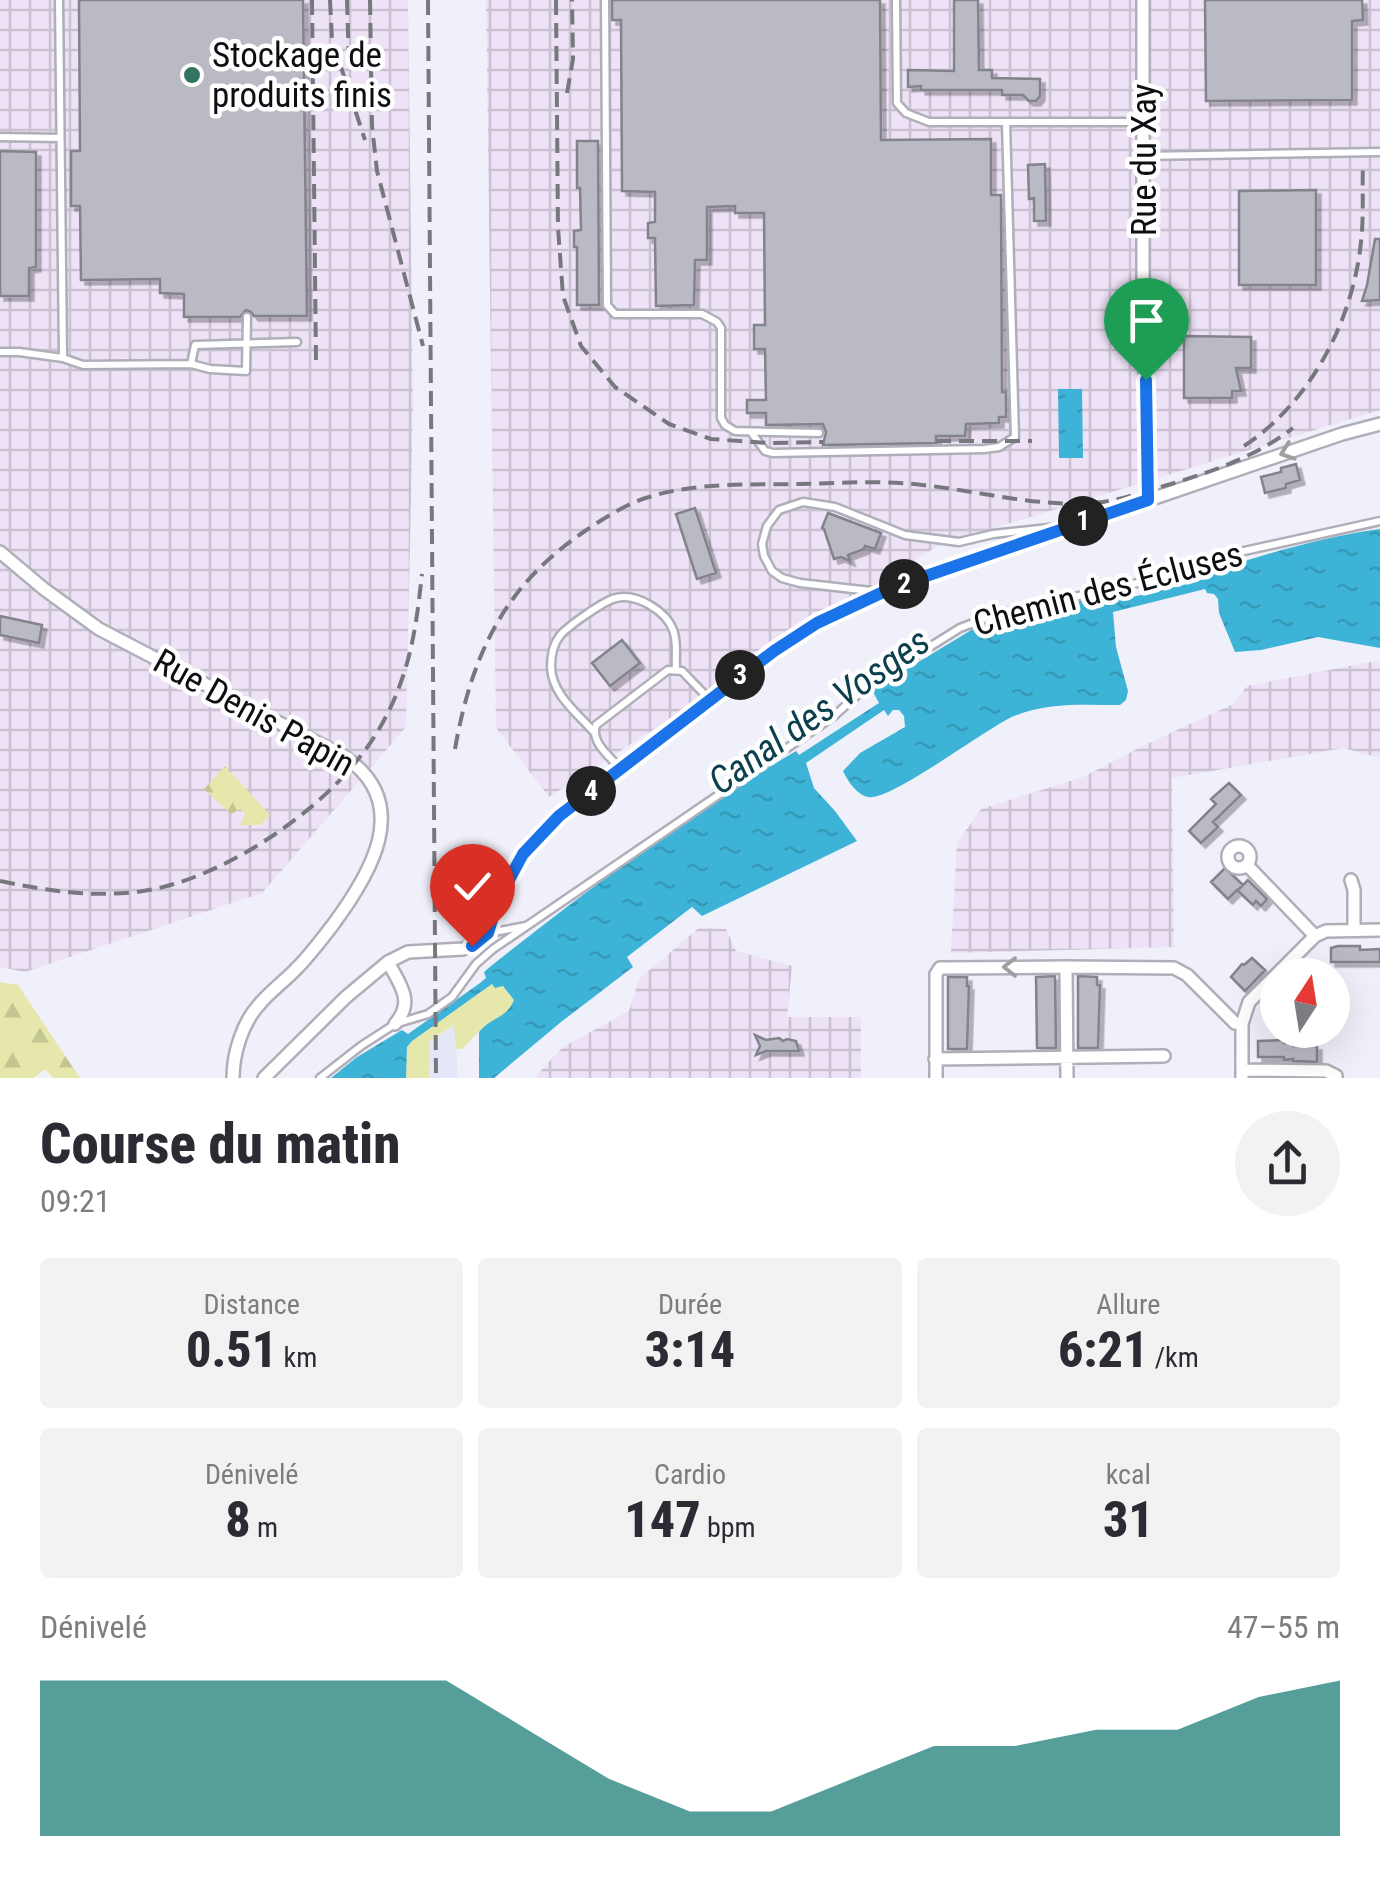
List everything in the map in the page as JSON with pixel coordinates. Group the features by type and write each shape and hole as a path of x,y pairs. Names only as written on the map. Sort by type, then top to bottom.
{"street":[{"name":"Rue du Xay","path":"1143,0 1148,500"},
{"path":"264,1078 346,997 388,962 418,950 463,949 477,943 488,933 502,890 523,854 559,816 709,699 817,623 883,592 1380,424"},
{"name":"Rue Denis Papin","path":"0,552 99,628 345,757 366,774 375,788 381,827 369,870 342,913 300,966 256,1007 238,1044 233,1078"},
{"path":"1247,865 1315,936"},
{"path":"1351,880 1354,930"},
{"path":"1336,1078 1326,1071 1242,1074 1242,1024 1249,1002 1315,936 1326,931 1380,930"},
{"path":"388,962 405,994 405,1008 395,1024"},
{"path":"1066,967 1067,1078"},
{"path":"936,1078 936,974 940,968 1174,968 1236,1023 1242,1024"},
{"path":"936,1058 1164,1056"}],"lane":[{"path":"58,0 63,358"},
{"path":"605,0 607,305 615,314 702,314 718,322 722,328 721,418 730,429 819,432"},
{"path":"896,0 897,102 906,113 929,122 1144,122"},
{"path":"750,431 765,450 773,453 984,449 1000,447 1015,437 1006,123"},
{"path":"0,137 59,138"},
{"path":"1144,156 1380,152"},
{"path":"0,352 63,358 83,365 191,364 246,371 247,318"},
{"path":"191,364 195,344 297,342"},
{"path":"883,592 782,578 772,572 764,556 762,544 767,526 779,510 803,502 835,507 905,535 959,542 993,534 1070,526"},
{"name":"Chemin des Écluses","path":"320,1078 395,1024 428,1014 452,997 476,964 494,949 834,716 866,688 960,628 1038,603 1150,580 1199,561 1380,521"},
{"path":"593,730 558,693 551,670 553,648 560,634 613,598 641,601 662,614 672,626 676,669"},
{"path":"621,769 594,738 596,724 668,670 682,671 709,699"},
{"path":"488,933 530,925"}],"shaded area":[{"path":"0,0 408,0 413,403 406,727 262,893 25,972 0,967"},
{"path":"486,0 1380,0 1380,410 939,545 549,797 496,728"},
{"path":"1380,660 1380,758 1343,748 1172,778 1174,947 951,953 957,843 981,809 1083,777 1233,704 1247,686"},
{"path":"699,928 726,929 736,951 792,966 787,1017 861,1017 861,1078 534,1078 563,1047 629,1011 639,979"},
{"path":"455,1025 458,1078 429,1078 430,1041"}],"green space":[{"path":"225,766 270,815 260,825 240,825 245,814 240,809 231,814 204,789"},
{"path":"0,982 18,985 80,1078 53,1078 45,1069 34,1078 0,1078"},
{"path":"492,984 503,986 514,999 509,1011 483,1027 462,1049 456,1049 454,1025 430,1041 429,1078 406,1078 407,1047 412,1041"}],"water":[{"path":"1058,389 1082,389 1083,458 1059,458"},
{"path":"1380,529 1380,648 1318,637 1235,652 1219,613 1218,599 1205,589 1113,612 1116,647 1128,691 1120,705 1053,706 1014,716 896,788 868,797 856,790 843,771 860,753 905,727 899,710 888,716 884,710 806,763 814,788 857,841 702,916 692,907 627,957 633,967 494,1078 479,1078 479,1032 507,1011 514,1000 503,986 495,988 492,984 412,1041 407,1047 406,1078 331,1078 402,1030 408,1034 480,983 491,966 640,853 756,775 796,751 799,755 879,703 872,690 973,629 1019,613 1108,595 1111,602 1196,582 1203,579 1202,574 1268,554"}],"building":[{"name":"Stockage de produits finis","path":"79,0 303,0 307,316 254,316 246,310 240,317 184,317 184,294 160,293 160,279 81,280 80,206 71,206 71,151 80,151"},
{"path":"612,0 880,0 881,140 991,139 991,195 1001,195 1002,392 1006,392 1006,417 999,417 999,423 966,424 965,436 936,436 936,443 823,445 823,424 766,425 766,413 747,413 747,400 766,400 765,349 754,349 754,325 765,325 764,213 735,213 735,206 707,207 707,260 695,260 694,305 656,306 655,238 648,238 648,223 655,222 655,192 622,191 621,20 612,20"},
{"path":"954,0 978,0 979,70 992,70 992,78 1040,79 1040,96 1036,101 1023,95 1002,95 1002,90 908,87 908,70 954,71"},
{"path":"1205,0 1362,0 1363,20 1352,21 1352,100 1206,101"},
{"path":"577,141 598,141 599,305 577,305 574,231 581,230"},
{"path":"0,151 36,152 36,267 29,268 29,296 0,296"},
{"path":"1045,164 1046,221 1034,221 1028,165"},
{"path":"1316,190 1316,285 1239,285 1239,191"},
{"path":"1375,239 1380,239 1380,300 1362,301 1367,285"},
{"path":"1184,336 1251,337 1251,368 1236,368 1241,391 1232,391 1232,398 1184,398"},
{"path":"1296,464 1300,480 1265,493 1261,477"},
{"path":"695,508 716,573 697,579 676,514"},
{"path":"828,513 881,533 875,549 865,546 848,555 850,561 834,559 822,528"},
{"path":"0,616 42,625 39,643 0,635"},
{"path":"622,640 640,663 610,686 592,663"},
{"path":"1229,783 1241,795 1213,822 1218,827 1201,843 1189,831 1216,804 1211,799"},
{"path":"1225,868 1243,885 1248,880 1267,899 1261,906 1256,901 1253,905 1237,890 1228,899 1211,882"},
{"path":"1331,948 1380,949 1380,962 1331,958"},
{"path":"1252,958 1260,965 1260,975 1245,991 1231,977"},
{"path":"1055,976 1056,1048 1037,1048 1036,977"},
{"path":"1078,976 1097,977 1100,985 1098,1048 1078,1048"},
{"path":"948,977 967,977 967,1049 948,1049"},
{"path":"755,1035 766,1040 796,1041 799,1051 766,1051 756,1055 760,1046"},
{"path":"1258,1041 1260,1048 1317,1048 1317,1062 1258,1057"}],"railway":[{"path":"312,0 316,362"},
{"path":"330,0 332,40 365,140"},
{"path":"347,0 349,65"},
{"path":"370,0 372,126 377,171 423,346"},
{"path":"428,0 436,1078"},
{"path":"556,0 558,228 563,296 581,346 615,387 669,424 711,439 823,442"},
{"path":"567,93 573,59 572,0"},
{"path":"1244,446 1289,407 1325,357 1338,329 1349,301 1361,242 1363,164"},
{"path":"455,749 471,682 514,597 559,550 602,520 641,500 705,487 876,482 1034,501 1103,502 1223,466 1259,450 1293,428"},
{"path":"936,441 1032,441"},
{"path":"0,881 71,892 143,891 200,875 259,845 286,826 335,785 362,755 382,724 410,653 422,574"}],"place":[{"name":"Stockage de produits finis","path":"192,75"}],"route":[{"path":"472,946 488,933 498,900 523,854 559,816 774,651 817,623 894,587 1148,500 1146,380"}],"water label":[{"name":"Canal des Vosges","path":"819,711"}]}
